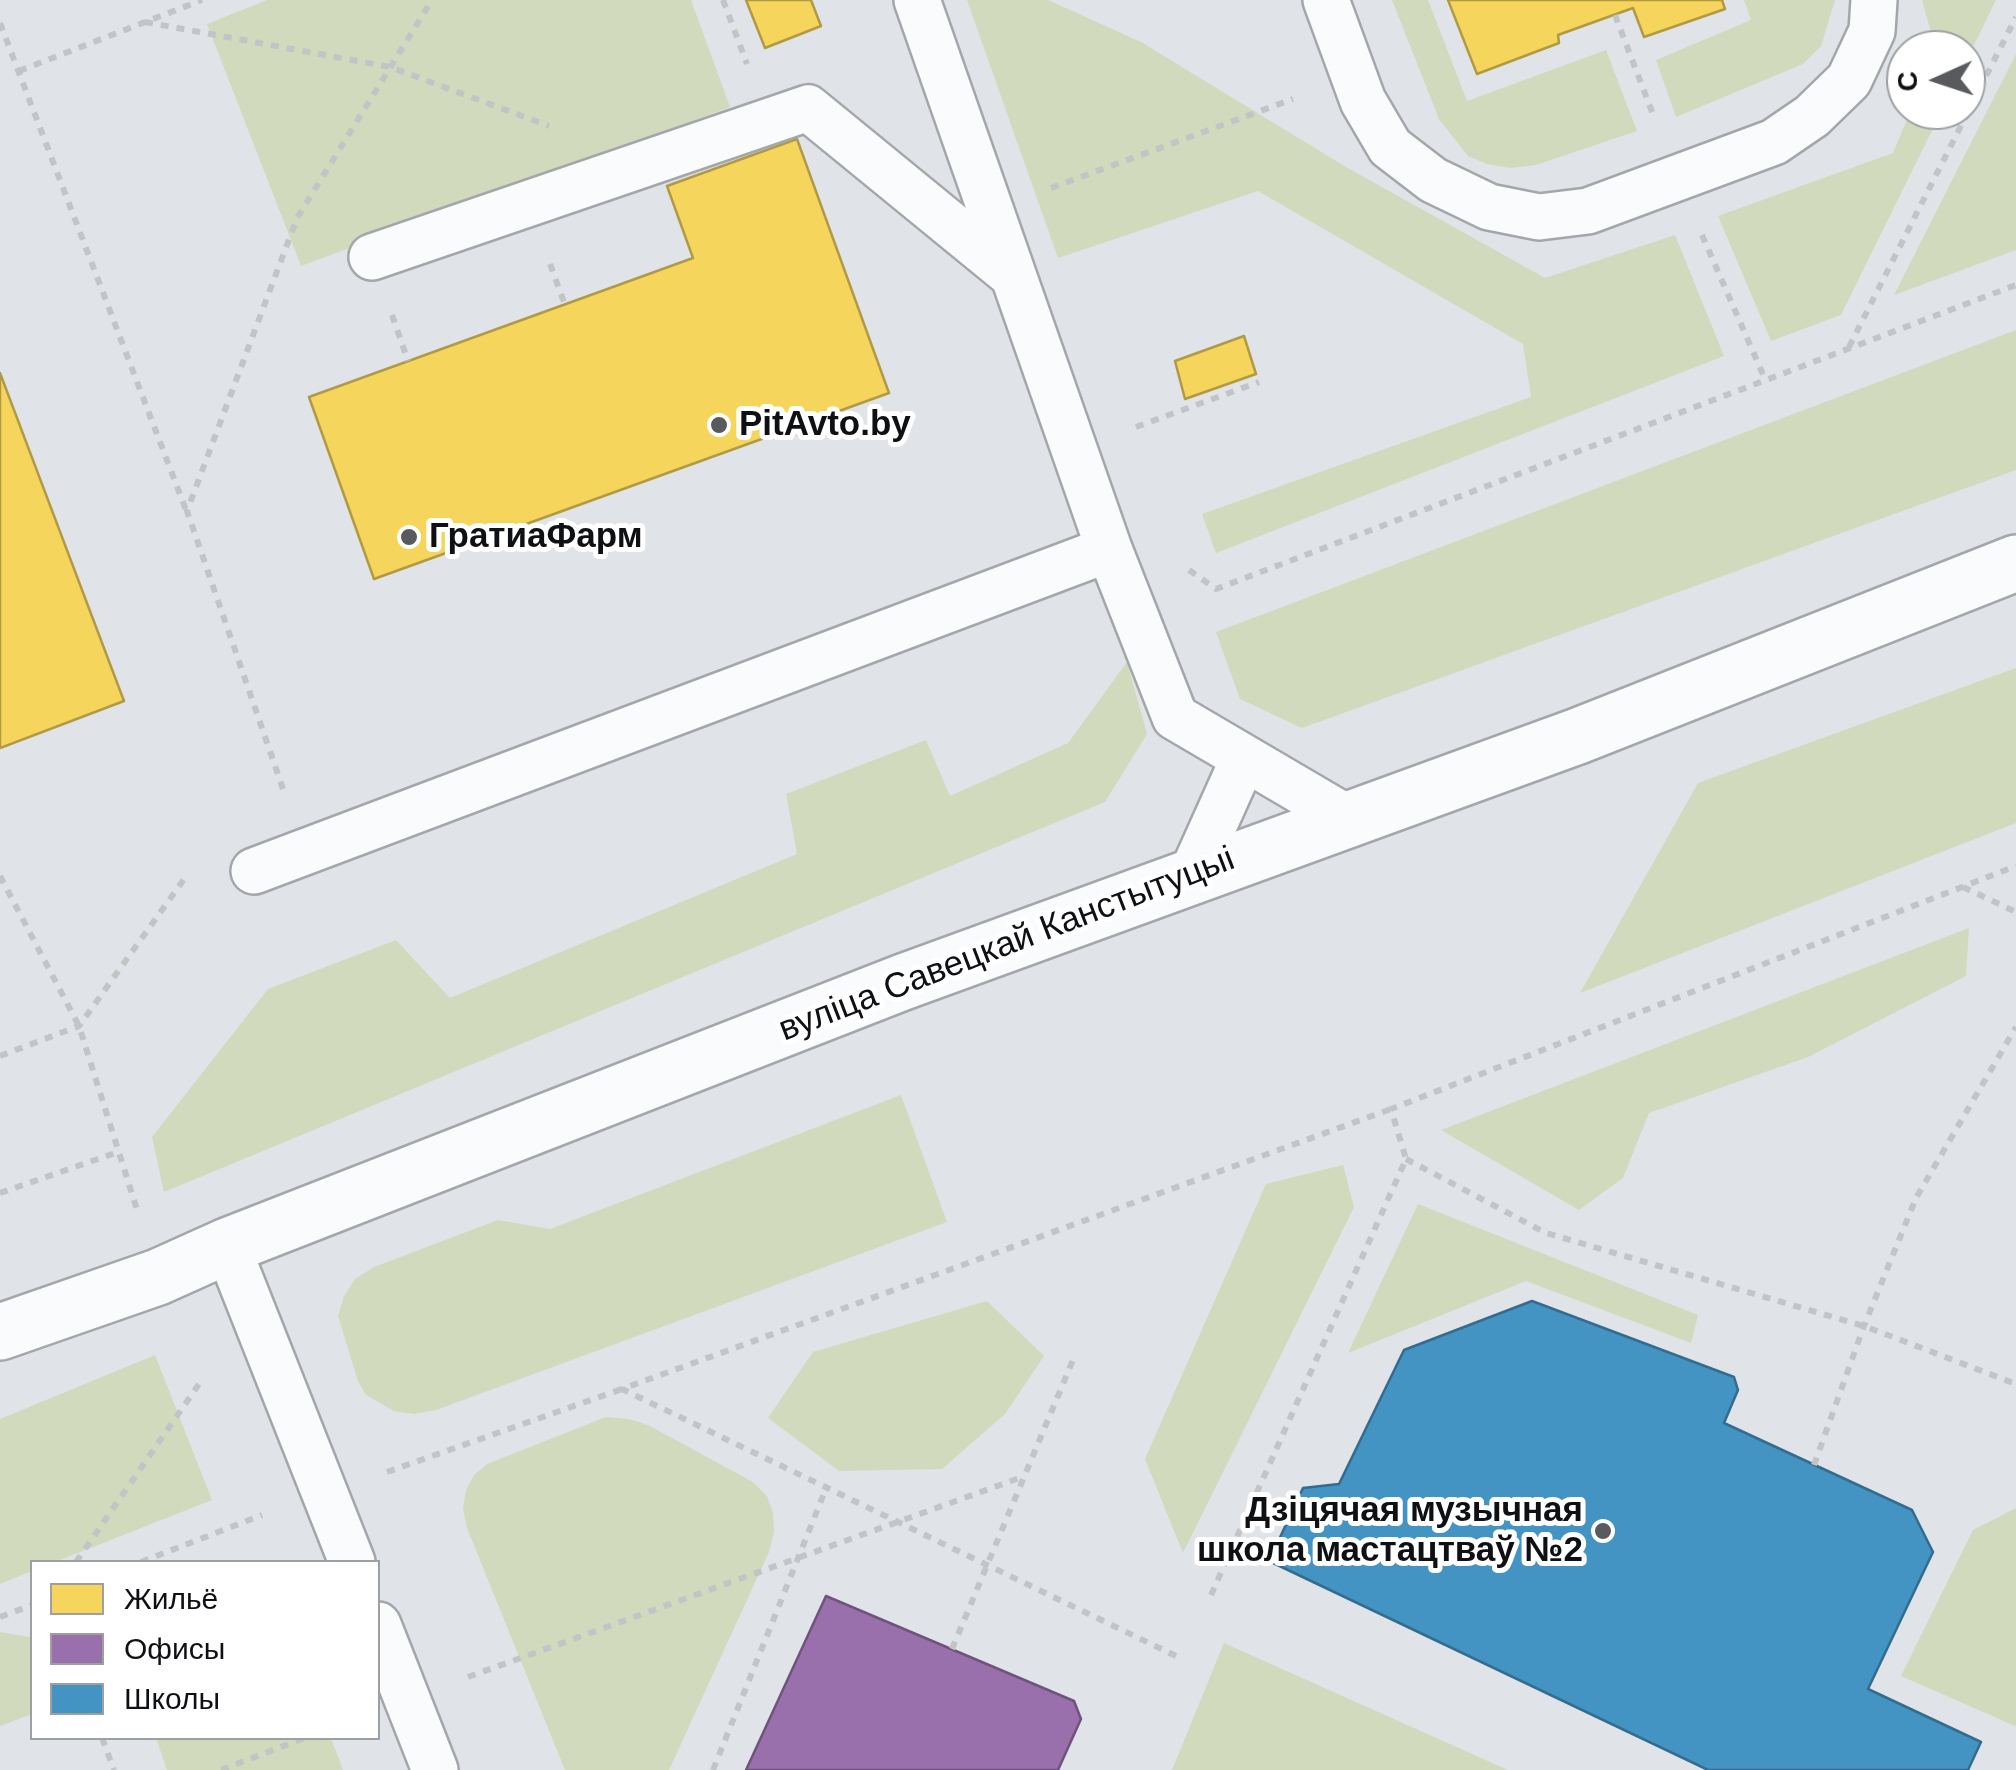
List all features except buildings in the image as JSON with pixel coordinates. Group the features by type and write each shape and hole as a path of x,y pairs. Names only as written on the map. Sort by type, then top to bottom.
{"main road":[{"name":"вуліца Савецкай Канстытуцыі","path":"0,1332 158,1277 227,1246 903,982 1578,736 2016,563"}],"lane":[{"path":"917,0 1109,548 1175,716 1347,818"},
{"path":"1326,0 1363,102 1390,147 1433,180 1490,207 1539,217 1588,211 1774,142 1812,116 1849,80 1872,31 1874,0"},
{"path":"372,257 808,108 1012,276"},
{"path":"254,872 1109,548"},
{"path":"1192,876 1244,758"},
{"path":"227,1246 351,1560"},
{"path":"380,1630 434,1770"}],"path":[{"path":"19,71 202,0"},
{"path":"187,511 297,218 432,0"},
{"path":"1615,15 1678,180"},
{"path":"1848,348 2016,16"},
{"path":"145,22 390,67 647,163"},
{"path":"0,23 187,511 284,791"},
{"path":"1048,189 1354,77"},
{"path":"1719,274 1765,380"},
{"path":"1133,428 1259,382"},
{"path":"1176,1656 622,1389 1392,1109 2016,866"},
{"path":"0,876 79,1026 138,1214"},
{"path":"1962,886 2016,912"},
{"path":"0,1056 79,1026"},
{"path":"1814,1465 1916,1198 2016,1027"},
{"path":"1210,1595 1406,1159 1392,1109"},
{"path":"0,1193 120,1151"},
{"path":"1406,1159 1546,1233 1864,1326 2016,1384"},
{"path":"952,1649 1073,1360"},
{"path":"77,1560 199,1384"},
{"path":"408,1698 1024,1476"},
{"path":"712,1770 826,1486"},
{"path":"0,1617 30,1606"},
{"path":"103,1740 114,1770"},
{"path":"220,1770 299,1740"}],"green space":[{"path":"267,0 691,0 730,107 301,266 207,24"},
{"path":"967,0 1048,0 1141,42 1346,167 1545,278 1675,235 1724,356 1216,553 1202,514 1531,397 1523,344 1258,191 1058,258"},
{"path":"1392,0 1428,0 1467,101 1606,50 1637,131 1536,165 1510,168 1468,156 1439,119"},
{"path":"1744,0 1835,0 1821,46 1803,64 1676,117 1656,60 1751,20"},
{"path":"1922,0 1996,0 1981,30 1930,30"},
{"path":"2016,54 2016,250 1894,295 1978,130 1986,130 1986,113"},
{"path":"1903,130 1932,130 1841,315 1771,341 1718,216 1893,153"},
{"path":"2016,330 2016,470 1302,728 1240,699 1216,632"},
{"path":"1127,662 1147,734 1105,802 164,1192 152,1137 268,989 396,940 450,998 797,854 786,794 926,740 950,796 1068,743"},
{"path":"2016,668 2016,823 1580,993 1698,783"},
{"path":"1969,928 1966,976 1808,1057 1649,1113 1623,1178 1579,1210 1441,1130"},
{"path":"901,1095 947,1222 436,1410 414,1414 394,1411 366,1395 358,1381 338,1316 355,1279 374,1267 498,1220 550,1229"},
{"path":"1343,1165 1354,1207 1183,1553 1145,1459 1266,1184"},
{"path":"1418,1204 1698,1315 1691,1343 1526,1281 1348,1353"},
{"path":"987,1301 1044,1356 1005,1414 942,1469 839,1471 768,1418 813,1352"},
{"path":"155,1355 212,1500 60,1560 30,1560 30,1572 0,1584 0,1419"},
{"path":"606,1417 650,1426 753,1482 767,1496 773,1513 769,1552 669,1770 565,1770 467,1528 463,1509 474,1475 487,1464"},
{"path":"2016,1508 2015,1726 1901,1676 1973,1530"},
{"path":"0,1632 30,1638 30,1715 0,1726"},
{"path":"1224,1643 1508,1770 1172,1770"},
{"path":"157,1740 332,1740 343,1770 167,1770"}],"place":[{"name":"PitAvto.by","path":"719,425"},
{"name":"ГратиаФарм","path":"409,537"},
{"name":"Дзіцячая музычная школа мастацтваў №2","path":"1603,1531"}]}
